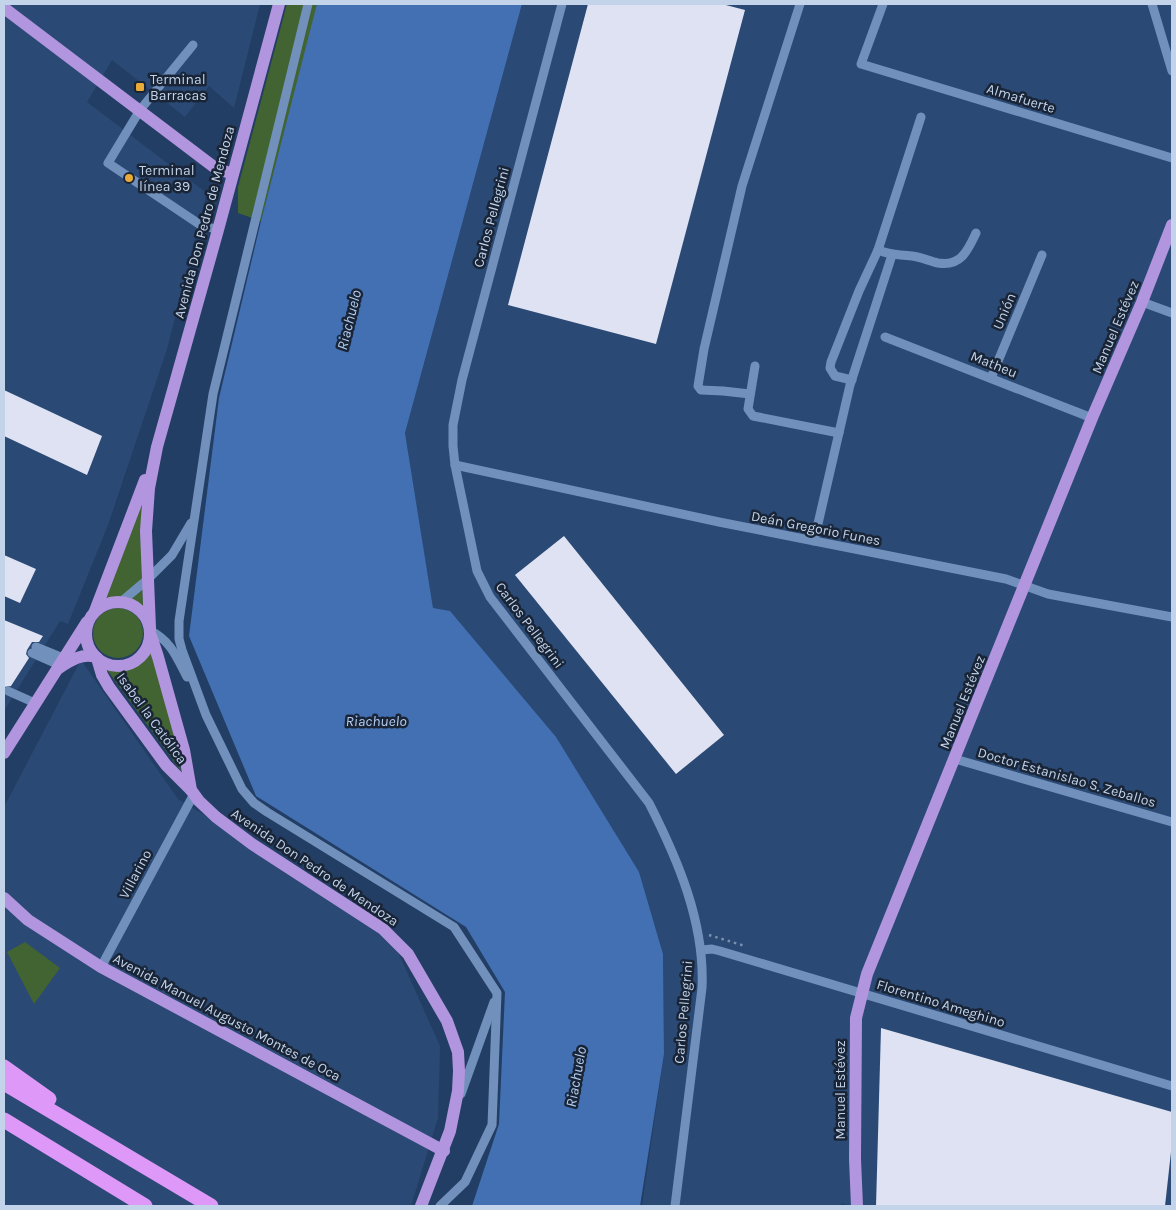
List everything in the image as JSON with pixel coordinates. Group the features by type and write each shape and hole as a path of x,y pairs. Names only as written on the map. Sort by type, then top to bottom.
{"highway":[{"path":"4,1067 145,1166"},
{"path":"4,1083 211,1206"},
{"path":"4,1120 145,1206"}],"main road":[{"name":"Avenida Don Pedro de Mendoza","path":"93,614 157,447 279,4"},
{"path":"4,8 214,167 232,174"},
{"name":"Manuel Estévez","path":"857,1206 855,1034 861,993 867,974 1092,418 1142,302 1172,224"},
{"name":"Avenida Don Pedro de Mendoza","path":"157,447 148,496 146,531 151,632 184,750 192,792 204,806 226,825 383,929 408,954 443,1014 453,1036 458,1052 459,1071 455,1111 444,1151 421,1206"},
{"path":"4,753 59,665 93,614 108,603 122,602 141,610 148,621 151,632 145,652 133,662 123,666 112,665 96,658 81,656 59,665"},
{"path":"93,614 86,631 86,638 96,658"},
{"name":"Isabel la Católica","path":"96,658 109,687 166,765 192,792"},
{"name":"Avenida Manuel Augusto Montes de Oca","path":"4,898 28,920 101,967 444,1151"}],"street":[{"path":"206,715 182,650 178,630 213,394 308,4"},
{"name":"Carlos Pellegrini","path":"562,4 462,380 453,425 455,465 477,571 482,582 490,597 649,803 680,871 699,934 702,950 702,988 675,1206"},
{"path":"750,394 723,390 707,392 701,390 698,386 704,349 742,186 800,4"},
{"name":"Almafuerte","path":"883,4 861,64 1172,158"},
{"path":"1152,4 1172,71"},
{"path":"193,45 140,110 108,164 199,224 218,230"},
{"path":"852,380 835,376 830,368 831,362 859,291 878,250 921,117"},
{"path":"878,250 892,255 913,256 940,263 951,263 961,259 968,252 976,233"},
{"path":"814,541 852,380 892,255"},
{"name":"Unión","path":"991,378 1042,255"},
{"path":"1142,302 1172,313"},
{"name":"Matheu","path":"885,337 1092,418"},
{"path":"754,366 748,408 753,416 839,434"},
{"name":"Deán Gregorio Funes","path":"455,465 1006,580 1048,594 1172,617"},
{"path":"122,602 172,555 194,519"},
{"path":"151,632 163,638 170,646 242,789 254,803 454,927 497,993 492,1125 465,1182 440,1206"},
{"path":"34,650 59,665"},
{"path":"8,691 35,703"},
{"name":"Doctor Estanislao S. Zeballos","path":"955,759 1172,822"},
{"name":"Villarino","path":"101,967 192,792"},
{"name":"Florentino Ameghino","path":"702,950 712,949 720,951 1172,1086"},
{"path":"455,1111 497,993"}],"shaded area":[{"path":"4,4 260,4 234,108 209,86 185,117 112,60 87,102 204,191 206,196 167,349 108,525 68,624 60,621 4,711"},
{"path":"522,4 1172,4 1172,1206 851,1206 841,1203 841,1206 642,1206 664,1054 663,954 639,872 433,609 405,433"},
{"path":"81,660 178,799 386,925 440,1046 438,1118 411,1206 4,1206 4,807"}],"green space":[{"path":"287,4 318,4 261,221 238,213 238,187"},
{"path":"141,499 143,608 123,596 103,601"},
{"path":"113,608 123,608 136,615 143,628 143,638 136,651 123,658 113,658 104,654 97,647 93,638 93,628 97,619 104,612"},
{"path":"150,650 168,709 181,771 105,667 131,668 140,662"},
{"path":"25,942 60,968 34,1004 7,952"}],"water":[{"name":"Riachuelo","path":"317,4 522,4 405,433 433,608 450,611 556,737 639,872 663,954 664,1054 640,1206 472,1206 499,1124 505,992 466,927 256,796 189,636 219,398 261,221"}],"building":[{"path":"588,4 722,4 745,10 656,344 508,305"},
{"path":"4,390 102,436 87,475 4,436"},
{"path":"564,536 724,735 676,774 515,575"},
{"path":"4,555 36,569 20,603 4,596"},
{"path":"4,620 43,636 39,642 32,642 26,654 29,658 11,686 4,687"},
{"path":"881,1028 1172,1112 1172,1143 1165,1206 876,1206"}],"place":[{"name":"Terminal Barracas","path":"140,87"},
{"name":"Terminal línea 39","path":"129,178"}]}
